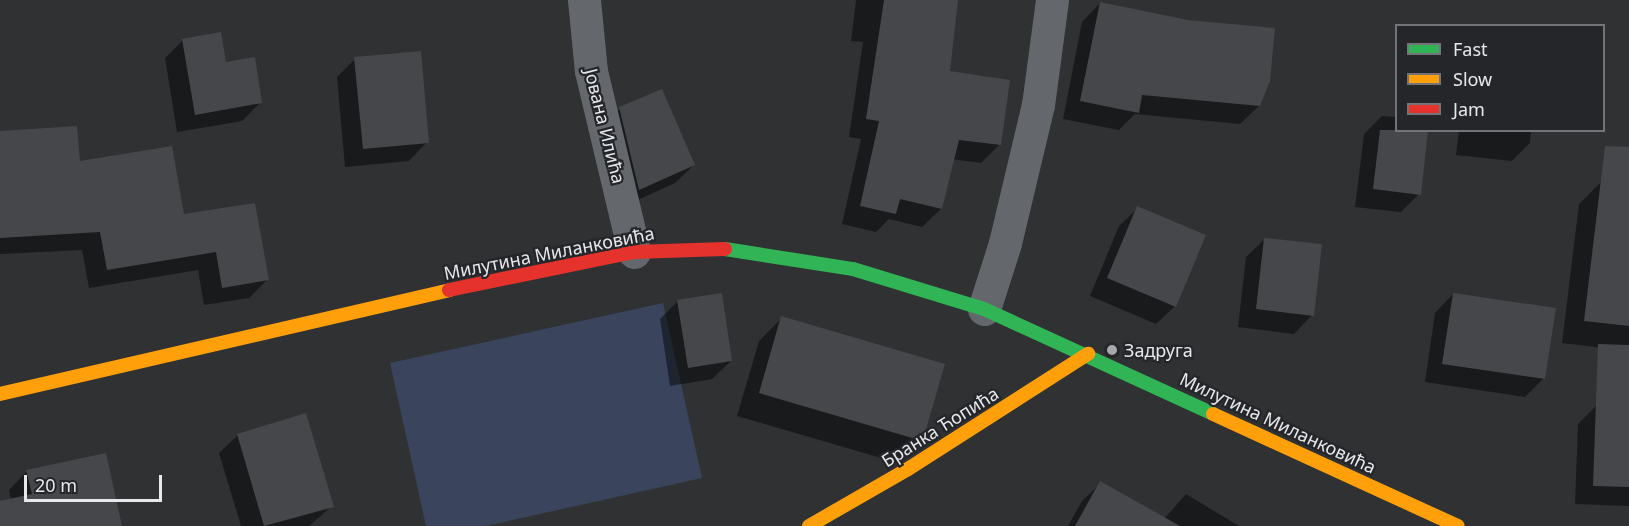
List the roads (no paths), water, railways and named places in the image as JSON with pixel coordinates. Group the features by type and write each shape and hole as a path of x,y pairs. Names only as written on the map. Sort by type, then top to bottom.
{"street":[{"name":"Јована Илића","path":"584,0 591,71 634,252"},
{"path":"984,309 1005,243 1036,115 1052,0"},
{"name":"Милутина Миланковића","path":"0,394 234,337 634,252 726,249 812,260 901,282 984,309 1088,354 1458,526"},
{"name":"Бранка Ћопића","path":"809,526 937,451 1088,354"}],"place":[{"name":"Задруга","path":"1112,350"}]}
